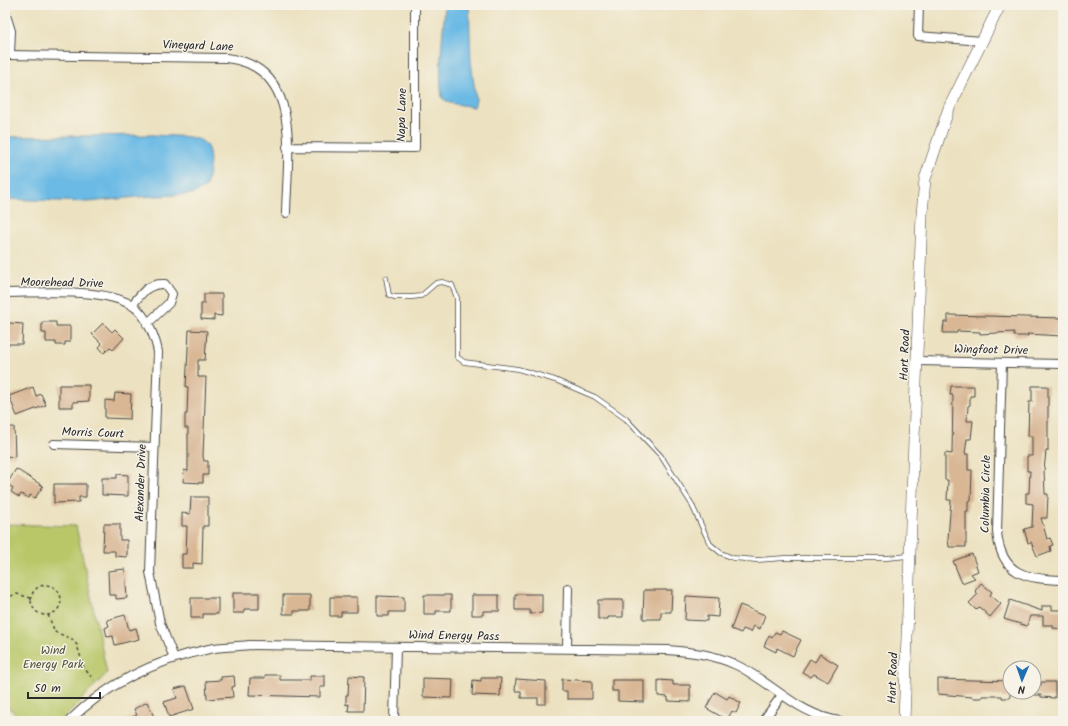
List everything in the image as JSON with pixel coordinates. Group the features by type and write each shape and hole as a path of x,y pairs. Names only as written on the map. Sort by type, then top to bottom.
{"street":[{"name":"Napa Lane","path":"287,147 415,148 415,5"},
{"path":"919,5 918,36 982,41"},
{"name":"Hart Road","path":"904,721 918,361 922,214 925,179 950,108 1000,5"},
{"path":"5,12 11,31 7,54"},
{"name":"Vineyard Lane","path":"7,54 242,60 253,64 266,74 278,90 286,112 286,213"},
{"path":"132,305 145,289 156,284 165,284 172,294 169,303 147,324"},
{"name":"Moorehead Drive","path":"5,293 111,296 132,305 139,311"},
{"name":"Alexander Drive","path":"139,311 156,341 158,352 150,572 160,623 174,658"},
{"name":"Wingfoot Drive","path":"918,361 1063,364"},
{"name":"Columbia Circle","path":"1002,363 997,532 998,546 1004,559 1012,568 1021,574 1033,578 1063,580"},
{"name":"Morris Court","path":"54,444 154,447"},
{"path":"567,649 568,588"},
{"name":"Wind Energy Pass","path":"69,721 100,695 135,674 174,658 210,649 248,646 668,650 702,653 734,664 810,712 841,721"},
{"path":"394,721 396,647"},
{"path":"764,721 782,695"}],"lane":[{"path":"386,278 389,295 394,297 421,296 436,284 442,282 452,285 457,298 458,357 460,360 464,362 518,369 555,380 594,397 626,419 661,456 691,503 710,544 721,553 733,558 757,560 785,558 887,558 910,556"}],"path":[{"path":"50,585 58,590 62,600 57,611 48,615 38,613 34,609 31,598 34,591 40,586 50,585"},
{"path":"5,598 17,594 31,598"},
{"path":"48,615 55,632 72,639 77,645 80,660 94,680"}],"green space":[{"name":"Wind Energy Park","path":"5,524 76,526 107,673 61,721 22,721 5,703"}],"water":[{"path":"445,5 469,5 471,61 476,100 474,107 450,103 442,98 441,63"},
{"path":"153,135 193,138 201,141 207,146 210,155 206,187 193,194 137,197 89,202 5,199 5,137"}],"building":[{"path":"204,294 222,294 222,316 214,315 214,320 201,319 201,304 204,304"},
{"path":"948,315 1063,318 1063,334 1062,336 1027,334 1028,336 1014,336 1014,332 980,334 980,332 957,331 957,333 943,333 944,322 948,322"},
{"path":"42,322 56,322 56,326 70,326 70,342 65,342 65,345 56,345 56,342 46,342 46,333 42,333"},
{"path":"10,323 23,324 22,344 5,344 5,325"},
{"path":"103,323 112,332 115,329 124,338 113,350 110,347 104,353 99,347 102,344 92,334"},
{"path":"189,330 207,331 205,360 198,360 198,377 206,377 203,456 204,461 208,461 208,475 203,475 203,483 183,482 184,470 188,471 188,428 185,428 185,414 187,414 188,387 186,387"},
{"path":"59,385 89,385 89,401 73,402 73,407 59,407"},
{"path":"951,386 974,386 974,396 970,396 970,405 968,406 967,421 973,421 971,439 967,439 965,454 968,454 968,470 972,470 971,500 968,501 968,511 966,511 966,547 949,547 948,539 951,500 947,500 948,480 945,480 945,453 952,454 953,395 950,395"},
{"path":"1032,386 1048,386 1048,451 1046,451 1044,470 1045,494 1048,494 1047,518 1041,518 1047,539 1050,538 1053,545 1050,546 1051,551 1037,556 1031,542 1028,543 1024,529 1032,527 1033,504 1026,503 1026,493 1029,493 1030,471 1027,471 1027,456 1032,456 1032,436 1028,436 1029,402 1032,402"},
{"path":"33,387 36,396 41,394 46,405 17,416 9,396"},
{"path":"115,393 131,394 130,419 105,418 105,400 114,401"},
{"path":"5,427 14,427 15,457 5,456"},
{"path":"16,469 43,486 35,498 30,495 29,498 21,494 19,497 11,492 13,488 7,484"},
{"path":"117,474 128,475 128,496 102,495 102,478 117,478"},
{"path":"54,484 86,484 86,497 79,497 79,502 54,503"},
{"path":"191,497 208,497 208,526 203,526 202,564 193,563 193,568 182,568 182,554 186,554 187,526 182,526 182,513 190,514"},
{"path":"104,524 120,524 120,540 127,540 127,557 115,556 115,551 103,551"},
{"path":"972,554 978,571 971,574 975,578 962,583 953,561"},
{"path":"125,569 127,598 116,599 116,595 109,595 108,571"},
{"path":"981,583 992,592 990,595 1001,604 990,617 979,607 976,610 969,603 978,594 975,591"},
{"path":"644,590 672,590 671,612 661,612 661,619 643,619"},
{"path":"233,593 259,593 259,609 244,609 244,613 233,613"},
{"path":"515,594 542,594 542,613 530,614 530,610 515,610"},
{"path":"283,595 310,595 310,611 294,611 294,614 283,614"},
{"path":"424,595 451,595 451,611 436,611 436,614 424,614"},
{"path":"472,595 499,595 499,611 483,611 483,615 472,615"},
{"path":"377,596 404,597 404,612 389,612 389,616 377,616"},
{"path":"686,596 719,598 718,617 707,616 707,621 685,620"},
{"path":"330,597 357,597 357,612 341,612 341,616 330,616"},
{"path":"191,598 218,598 218,614 203,614 203,618 191,618"},
{"path":"598,600 623,600 623,617 598,619"},
{"path":"1010,600 1042,611 1042,606 1052,606 1052,610 1063,610 1063,629 1053,628 1053,625 1043,625 1043,616 1030,616 1027,626 1004,619"},
{"path":"740,605 765,615 760,629 754,626 751,632 743,629 741,633 731,629"},
{"path":"125,615 129,630 136,628 139,639 115,645 113,636 107,637 105,628 109,626 107,620"},
{"path":"782,631 801,640 793,656 777,648 776,652 764,646 769,635 772,637 775,632 780,634"},
{"path":"820,654 838,665 828,682 814,674 811,677 802,672 810,659 815,662"},
{"path":"265,675 280,675 280,680 310,680 310,676 325,676 325,687 320,687 320,697 249,695 250,678 265,678"},
{"path":"234,676 235,686 232,687 233,697 207,699 206,681 221,680 221,677"},
{"path":"349,676 364,677 363,711 348,711 349,704 346,705 346,695 348,695"},
{"path":"423,678 453,679 452,698 423,697"},
{"path":"481,678 501,678 500,696 472,695 473,680 481,681"},
{"path":"516,679 546,681 546,704 538,704 538,698 521,698 521,691 515,691"},
{"path":"562,679 592,681 592,699 567,699 567,691 562,691"},
{"path":"938,679 1002,681 1002,696 982,696 982,698 972,698 938,694"},
{"path":"612,680 644,680 644,702 618,701 618,691 612,691"},
{"path":"658,680 673,681 673,685 690,685 690,702 668,701 668,697 658,696"},
{"path":"1042,682 1055,682 1055,698 1042,697"},
{"path":"186,686 194,709 169,717 164,702 177,698 174,689"},
{"path":"715,692 727,699 729,696 741,703 736,713 732,711 727,720 706,708"},
{"path":"147,702 156,721 124,721 137,715 134,709"}]}
